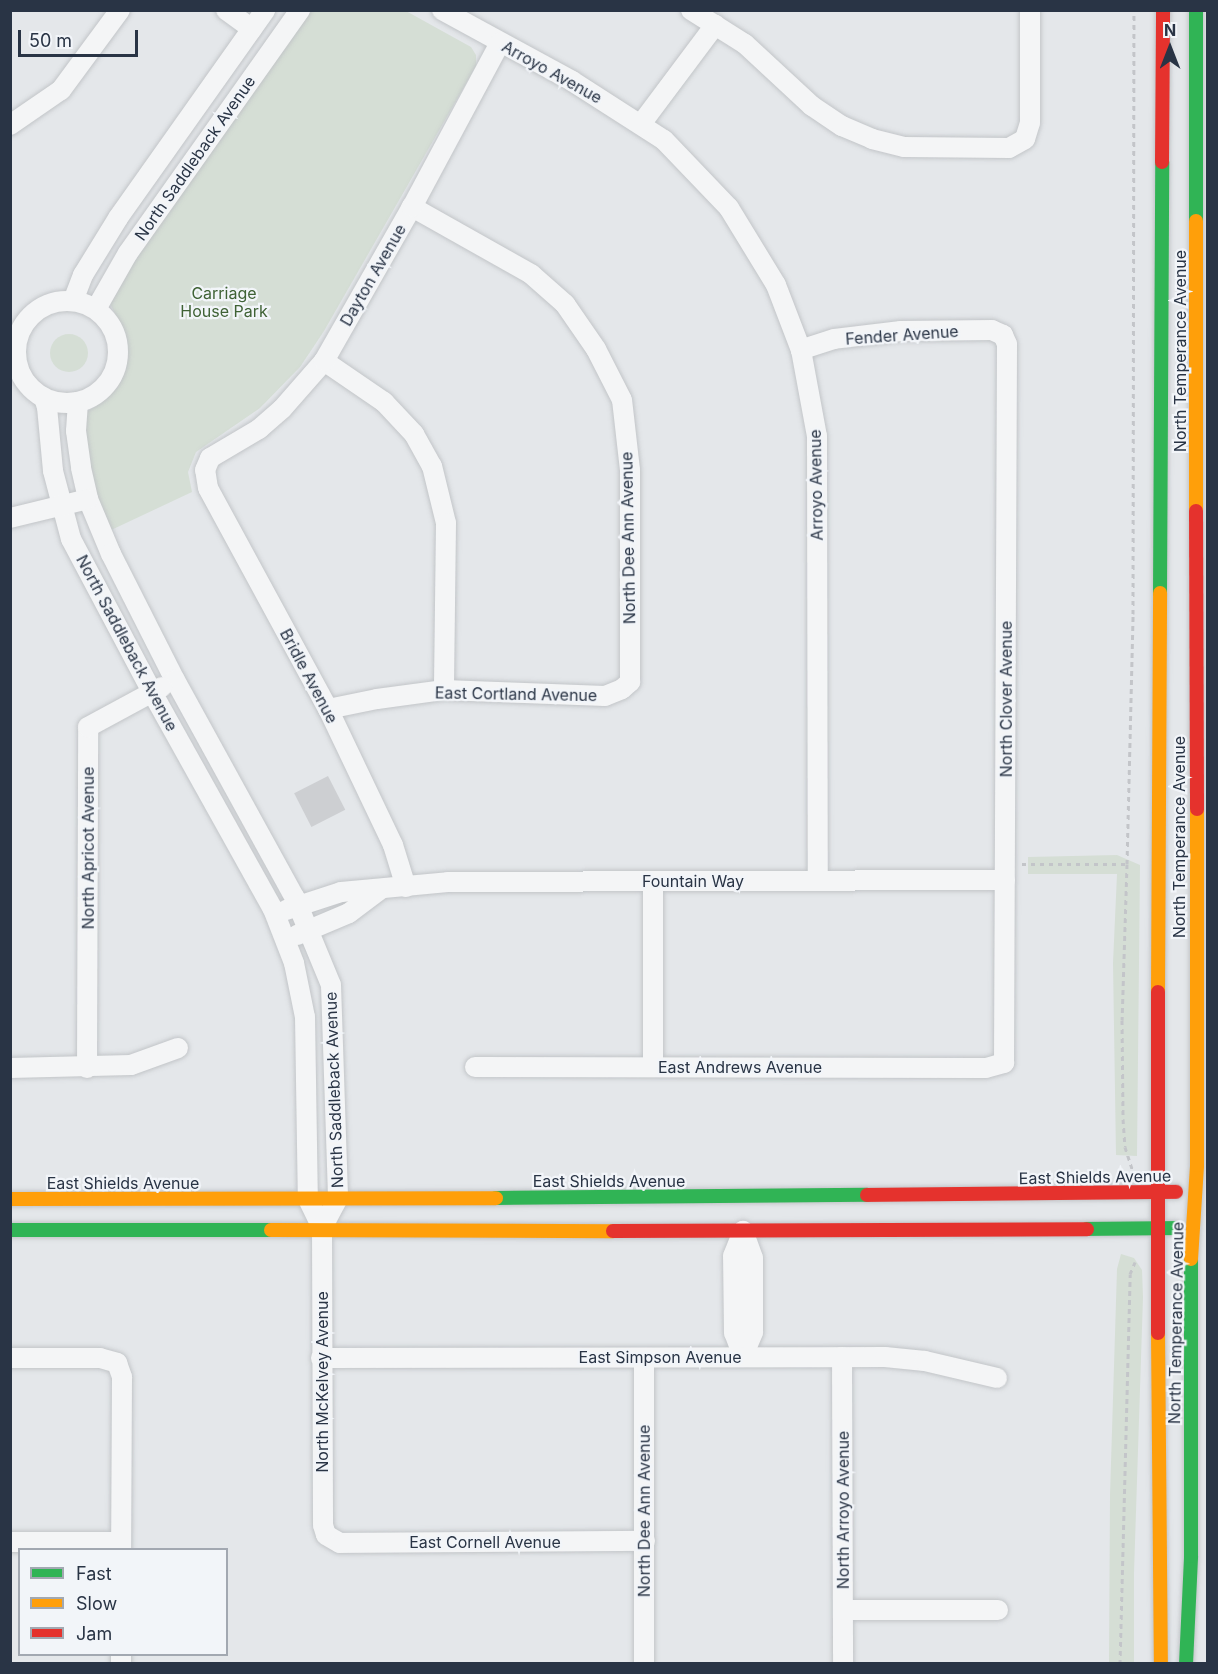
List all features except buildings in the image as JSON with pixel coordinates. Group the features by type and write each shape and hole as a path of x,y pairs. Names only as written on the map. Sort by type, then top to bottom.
{"main road":[{"name":"North Temperance Avenue","path":"1161,1664 1158,1193 1163,10"},
{"name":"North Temperance Avenue","path":"1186,1664 1202,1192 1196,10"},
{"name":"East Shields Avenue","path":"10,1199 1202,1192"},
{"path":"10,1230 322,1228 743,1231 1201,1228"}],"street":[{"path":"10,125 61,90 120,10"},
{"path":"226,10 252,29"},
{"name":"North Saddleback Avenue","path":"96,309 128,253 300,10"},
{"name":"Arroyo Avenue","path":"442,10 572,81 664,140 729,208 776,285 801,350 818,436 818,881"},
{"path":"691,10 745,44 812,106 842,126 872,139 904,147 962,148 1009,148 1025,139 1030,123 1030,10"},
{"name":"North Saddleback Avenue","path":"73,301 83,275 112,226 263,11"},
{"path":"641,124 715,25"},
{"name":"Dayton Avenue","path":"205,470 210,458 259,429 282,409 324,361 412,207 500,43"},
{"name":"North Dee Ann Avenue","path":"412,207 531,274 565,304 596,349 622,400 630,470 630,682"},
{"path":"73,301 96,309 113,329 119,355 115,372 105,387 90,398 78,402 57,402 44,398 23,379 17,365 14,341 26,320 39,309 55,302 73,301"},
{"name":"Fender Avenue","path":"801,350 834,339 879,333 992,330 1003,335"},
{"name":"North Clover Avenue","path":"1003,335 1007,344 1004,1063"},
{"path":"324,361 384,402 414,434 432,466 446,523 444,690"},
{"name":"North Saddleback Avenue","path":"44,398 47,407 51,460 60,506 71,539 275,915 294,963 305,1017 308,1199 322,1228"},
{"name":"North Saddleback Avenue","path":"78,402 77,447 88,499 111,554 175,680 297,905 331,985 338,1198 322,1228"},
{"name":"Bridle Avenue","path":"205,470 208,488 328,710 393,845 406,886"},
{"path":"10,518 88,499"},
{"name":"North Apricot Avenue","path":"87,1068 88,727 175,680"},
{"name":"East Cortland Avenue","path":"328,710 377,699 444,690 604,696 622,689 630,682"},
{"name":"Fountain Way","path":"275,915 297,905 341,892 448,882 818,881 1005,872"},
{"path":"652,881 653,1066"},
{"name":"Fountain Way","path":"285,940 349,913 381,890"},
{"path":"10,1068 87,1068 131,1065 178,1048"},
{"name":"East Andrews Avenue","path":"475,1067 986,1068 1004,1063"},
{"name":"North McKelvey Avenue","path":"322,1228 323,1525 326,1535"},
{"path":"743,1231 733,1256 734,1333 743,1356"},
{"name":"East Simpson Avenue","path":"321,1358 842,1357 925,1361 997,1378"},
{"name":"North Arroyo Avenue","path":"842,1357 843,1664"},
{"path":"10,1358 100,1358 117,1363 122,1377 121,1546 10,1542"},
{"name":"North Dee Ann Avenue","path":"644,1358 644,1664"},
{"name":"East Cornell Avenue","path":"326,1535 340,1543 645,1541"},
{"path":"843,1610 998,1610"}],"path":[{"path":"1133,1167 1125,1147 1122,1020 1132,614 1134,10"},
{"path":"1005,872 1127,864"},
{"path":"1120,1664 1130,1274 1136,1261"}],"green space":[{"name":"Carriage House Park","path":"309,11 406,11 471,47 476,55 476,66 324,331 300,367 260,408 196,452 188,472 192,492 109,531 96,500 84,439 87,412 107,398 121,381 127,355 126,338 110,303 129,264"},
{"path":"69,334 82,340 88,353 82,366 69,372 56,366 50,353 56,340"},
{"path":"1117,855 1140,865 1137,1156 1116,1155 1113,963 1117,874 1028,874 1028,857"},
{"path":"1121,1254 1134,1258 1142,1270 1143,1297 1134,1573 1134,1664 1109,1663 1110,1495 1117,1269"}],"traffic: fast":[{"path":"1196,10 1196,221"},
{"path":"1160,593 1162,162"},
{"path":"496,1198 867,1195"},
{"path":"1087,1229 1176,1228"},
{"path":"10,1230 271,1230"},
{"path":"1186,1664 1191,1556 1191,1259"}],"traffic: slow":[{"path":"1196,221 1196,511"},
{"path":"1158,992 1160,593"},
{"path":"1191,1259 1197,1165 1197,809"},
{"path":"10,1199 496,1198"},
{"path":"271,1230 613,1231"},
{"path":"1158,1333 1161,1664"}],"traffic: jam":[{"path":"1162,162 1163,10"},
{"path":"1196,511 1197,809"},
{"path":"1158,992 1158,1333"},
{"path":"867,1195 1176,1192"},
{"path":"613,1231 1087,1229"}]}
